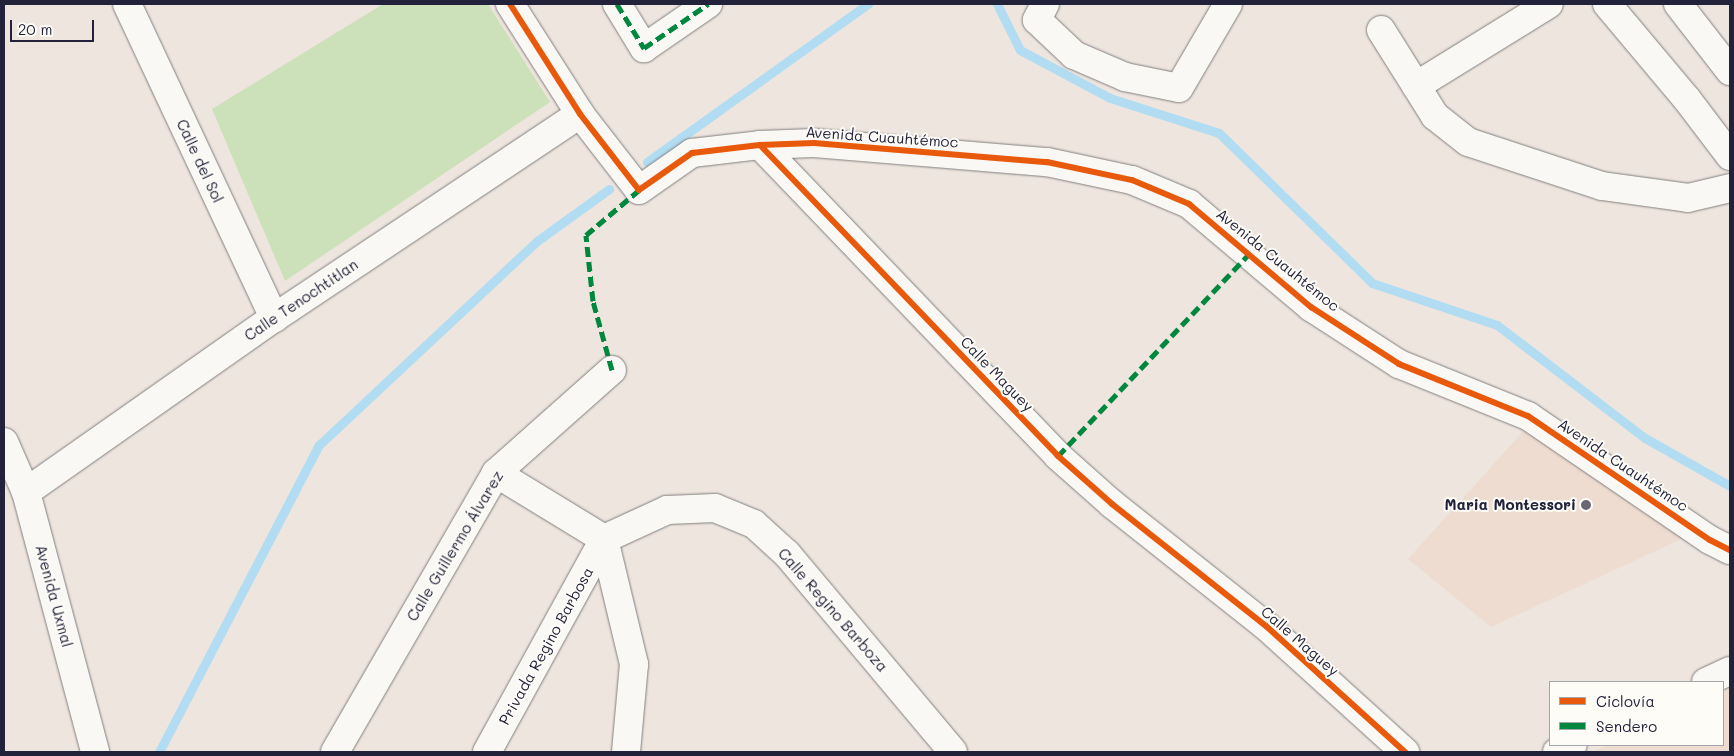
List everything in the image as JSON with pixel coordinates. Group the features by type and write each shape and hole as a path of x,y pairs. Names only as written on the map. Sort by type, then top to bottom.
{"street":[{"name":"Calle del Sol","path":"127,4 274,318"},
{"path":"510,4 580,114 639,190 692,153 760,145"},
{"path":"617,4 644,48 708,4"},
{"path":"1045,4 1037,20 1074,55 1125,78 1179,88 1228,4"},
{"path":"1416,86 1549,4"},
{"path":"1607,4 1686,98 1730,156"},
{"path":"1678,4 1730,71"},
{"path":"1381,30 1435,116 1468,142 1602,186 1688,198 1730,188"},
{"name":"Calle Tenochtitlan","path":"26,492 274,318 580,114"},
{"name":"Avenida Cuauhtémoc","path":"760,145 814,143 1048,162 1132,180 1189,204 1311,307 1399,364 1528,416 1710,540 1730,550"},
{"name":"Calle Maguey","path":"760,145 1058,456 1112,504 1266,626 1405,752"},
{"name":"Calle Guillermo Álvarez","path":"335,752 496,473 612,370"},
{"name":"Avenida Uxmal","path":"4,442 26,492 96,752"},
{"path":"496,473 604,539 634,664 626,752"},
{"name":"Calle Regino Barboza","path":"604,539 667,510 715,508 754,524 787,554 953,752"},
{"name":"Privada Regino Barbosa","path":"487,752 604,539"},
{"path":"1708,681 1730,671"},
{"path":"1557,752 1571,746"}],"shaded area":[{"path":"1528,426 1688,536 1491,627 1408,559"},
{"path":"1730,687 1730,752 1592,752 1606,746 1724,746 1724,690"}],"green space":[{"path":"383,4 488,4 550,102 285,281 212,109"}],"waterway":[{"path":"647,162 868,4"},
{"path":"997,4 1020,50 1110,98 1219,133 1372,283 1497,325 1645,438 1730,486"},
{"path":"159,752 319,445 537,241 609,189"}],"marked path":[{"path":"617,4 644,48 708,4"},
{"path":"612,370 593,301 586,235 639,190"},
{"path":"1058,456 1249,254"}],"cycle path":[{"path":"510,4 580,114 639,190 692,153 760,145 1058,456 1112,504 1266,626 1405,752"},
{"path":"760,145 814,143 1047,162 1132,180 1189,204 1311,307 1399,364 1528,416 1710,540 1730,550"}],"place":[{"name":"Maria Montessori","path":"1586,505"}]}
